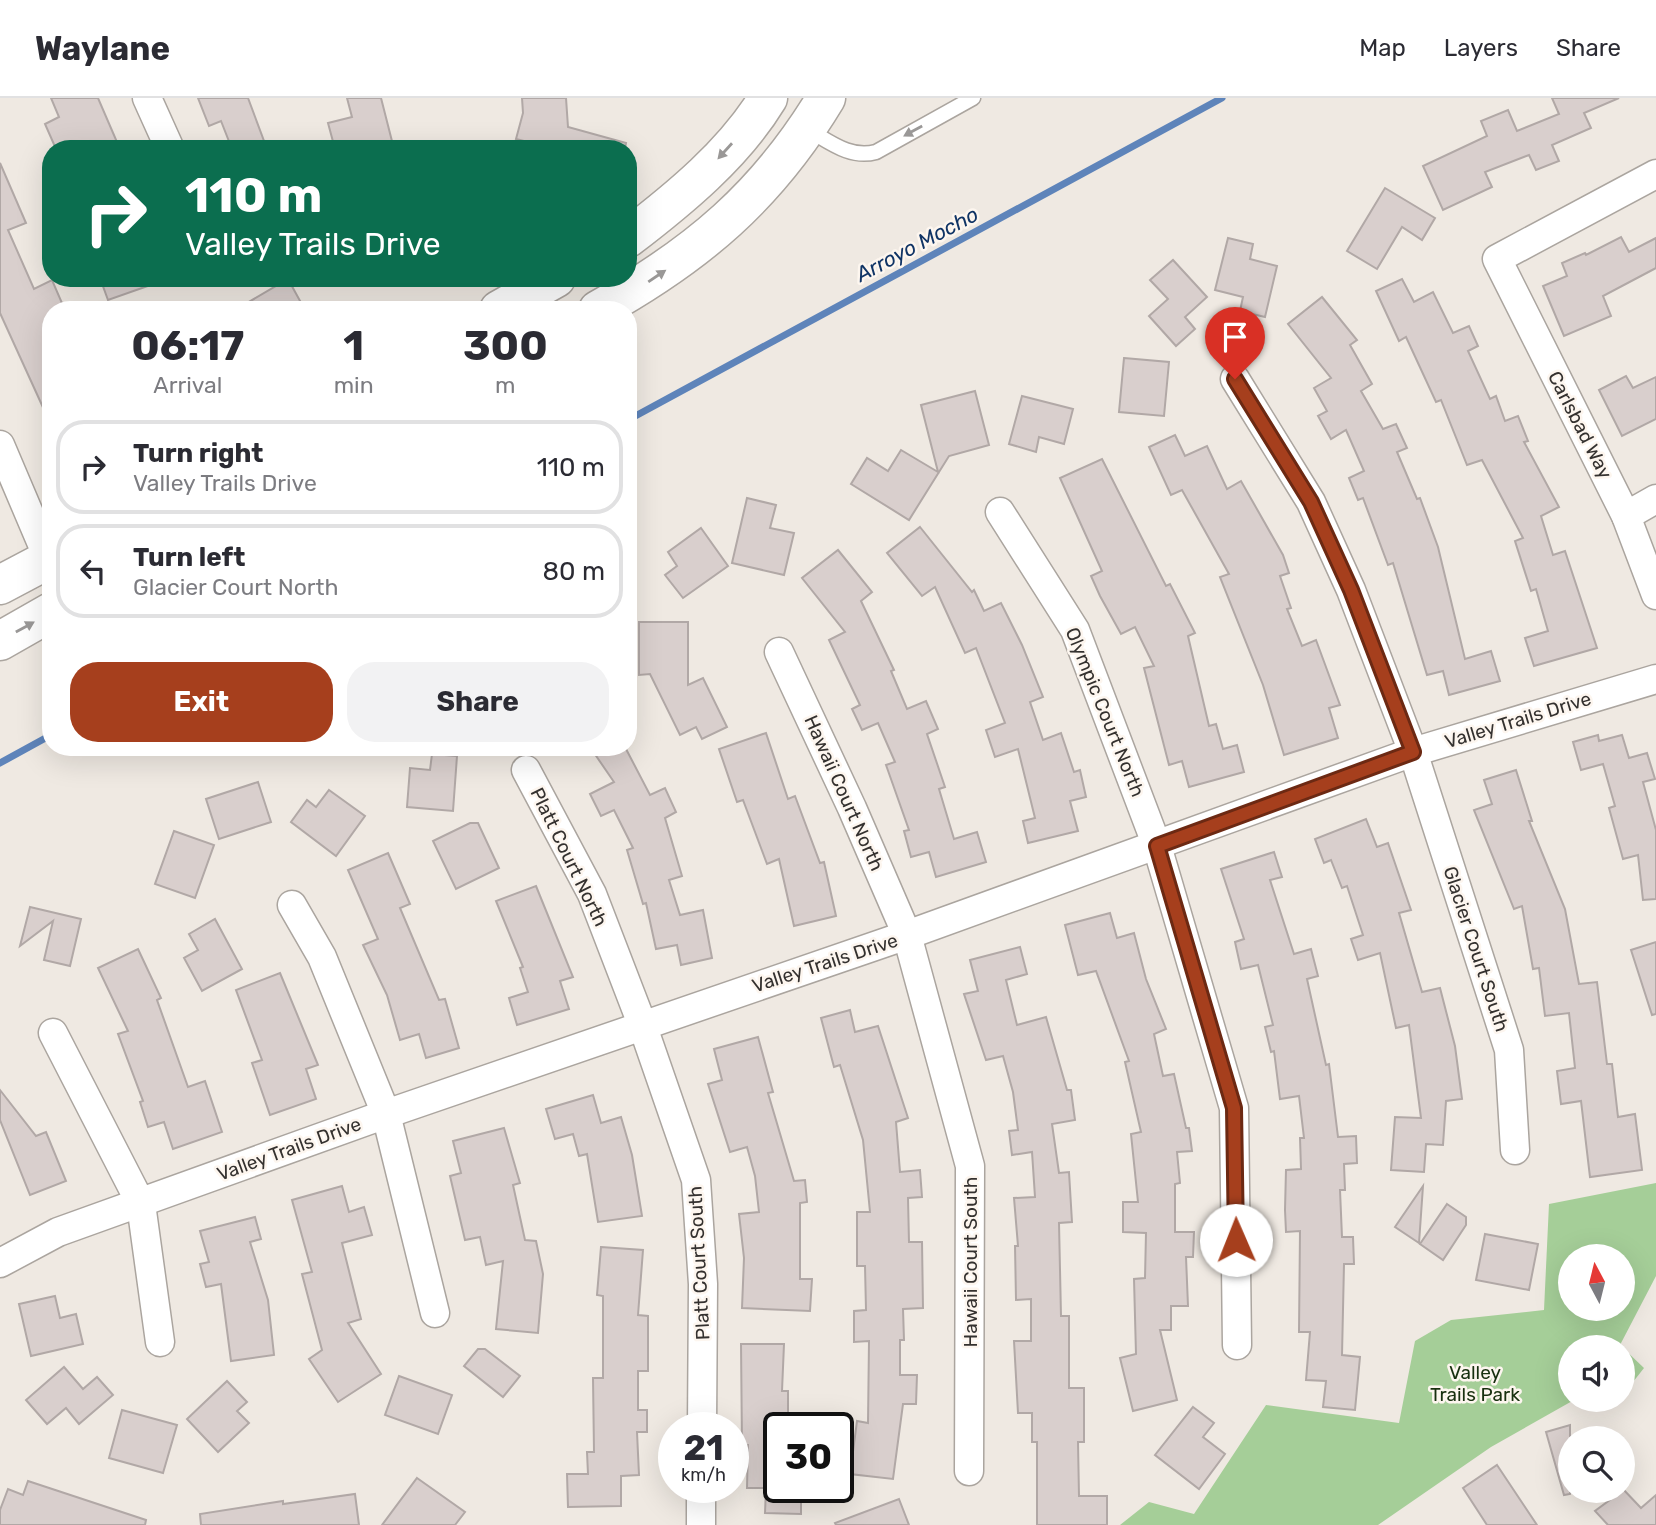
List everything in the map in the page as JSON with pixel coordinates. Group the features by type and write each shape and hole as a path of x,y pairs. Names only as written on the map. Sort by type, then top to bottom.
{"main road":[{"path":"637,231 673,204 724,154 768,98"},
{"path":"614,301 651,281 701,245 752,197 817,114"},
{"path":"515,301 540,287"},
{"path":"0,585 42,565"},
{"path":"0,641 42,617"}],"street":[{"path":"147,98 166,140"},
{"name":"Carlsbad Way","path":"1656,174 1497,259 1626,516 1656,595"},
{"name":"Glacier Court South","path":"1235,379 1311,502 1351,590 1413,752 1509,1050 1516,1150"},
{"path":"0,445 42,542"},
{"path":"1626,516 1656,499"},
{"name":"Olympic Court North","path":"1000,512 1075,630 1157,846 1234,1108 1237,1345"},
{"name":"Hawaii Court North","path":"779,652 852,808 907,935"},
{"name":"Valley Trails Drive","path":"0,1263 58,1232 386,1114 907,935 1413,752 1656,679"},
{"name":"Platt Court North","path":"526,770 592,894 642,1024"},
{"path":"292,905 322,957 386,1114 435,1313"},
{"name":"Hawaii Court South","path":"907,935 970,1166 969,1471"},
{"name":"Platt Court South","path":"642,1024 696,1180 703,1284 702,1412"},
{"path":"53,1033 141,1204 160,1342"},
{"path":"701,1503 701,1525"}],"lane":[{"path":"817,114 848,152 862,155 876,152 973,98"}],"green space":[{"name":"Valley Trails Park","path":"1656,1183 1656,1276 1635,1316 1635,1244 1558,1244 1558,1321 1633,1321 1625,1335 1558,1335 1558,1409 1491,1447 1378,1525 1120,1525 1149,1502 1194,1514 1266,1405 1399,1423 1415,1341 1451,1320 1544,1310 1549,1204"},
{"name":"Valley Trails Park","path":"1635,1359 1644,1368 1635,1379"}],"building":[{"path":"51,98 98,98 116,140 52,140 45,124 59,117"},
{"path":"198,98 248,98 264,140 228,140 221,121 209,126"},
{"path":"347,98 381,98 392,140 333,140 328,123 352,117"},
{"path":"522,98 566,98 568,127 615,140 516,139 523,113"},
{"path":"1552,98 1619,98 1584,113 1591,128 1552,145 1559,161 1536,170 1529,155 1485,172 1492,187 1443,210 1423,166 1487,136 1481,121 1508,110 1517,131 1559,114"},
{"path":"0,163 26,223 8,230 34,289 42,285 55,287 61,301 42,301 42,405 0,313"},
{"path":"1385,188 1435,218 1422,240 1402,227 1377,269 1347,251"},
{"path":"1621,237 1629,252 1656,238 1656,268 1603,296 1611,316 1564,336 1543,286 1567,276 1562,263 1585,253 1586,255"},
{"path":"1228,238 1253,244 1250,259 1277,266 1265,317 1240,311 1243,297 1215,290"},
{"path":"1173,260 1207,297 1185,317 1195,329 1176,346 1149,316 1168,299 1150,280"},
{"path":"1402,279 1414,302 1433,292 1453,333 1469,326 1478,346 1468,351 1490,399 1496,396 1505,421 1518,416 1528,441 1524,442 1559,507 1541,516 1553,555 1565,551 1597,648 1534,666 1525,638 1548,631 1536,589 1531,591 1515,541 1523,538 1482,460 1467,465 1441,400 1436,402 1406,337 1399,341 1376,291"},
{"path":"103,287 145,287 108,300"},
{"path":"274,287 292,287 300,301 250,301"},
{"path":"1322,297 1357,340 1350,345 1372,384 1361,391 1383,429 1396,424 1407,448 1397,452 1417,499 1420,498 1438,547 1465,659 1491,651 1500,681 1449,695 1443,671 1427,675 1393,563 1388,565 1363,498 1358,500 1349,478 1364,471 1346,430 1331,439 1318,416 1327,411 1314,388 1331,378 1288,324"},
{"path":"1124,358 1169,362 1164,416 1119,412"},
{"path":"1626,376 1633,388 1656,377 1656,419 1622,436 1599,390"},
{"path":"975,391 989,445 949,456 909,520 851,484 867,458 888,471 901,450 938,472 921,405"},
{"path":"1022,396 1073,409 1064,444 1039,437 1036,452 1009,444"},
{"path":"1175,435 1185,456 1207,446 1227,489 1241,481 1283,555 1289,573 1280,576 1291,608 1287,609 1302,646 1316,640 1340,705 1329,708 1338,738 1284,755 1263,685 1220,577 1229,574 1182,490 1171,495 1149,447"},
{"path":"1102,459 1166,586 1170,584 1195,633 1188,636 1209,726 1216,724 1223,749 1237,745 1244,772 1189,787 1182,761 1169,765 1144,668 1154,666 1135,627 1121,634 1100,596 1091,576 1102,571 1060,478"},
{"path":"747,498 776,505 770,528 794,533 784,575 732,563"},
{"path":"920,527 972,592 974,590 984,611 1001,603 1043,697 1030,702 1043,740 1061,733 1074,772 1080,770 1086,797 1070,801 1078,831 1028,843 1023,821 1035,818 1018,749 995,757 986,730 1005,723 976,648 965,653 935,587 922,596 887,553"},
{"path":"701,528 728,566 683,598 665,575 677,566 668,552"},
{"path":"838,550 872,592 861,601 894,670 891,671 907,709 926,701 938,729 927,734 945,787 939,789 954,839 977,832 986,862 936,877 929,852 911,857 904,831 909,830 886,765 895,762 878,723 862,730 852,709 860,705 829,640 845,632 802,578"},
{"path":"639,622 688,622 688,685 703,678 727,727 702,739 696,727 680,735 650,674 639,675"},
{"path":"766,733 788,799 795,796 820,863 824,862 836,916 794,926 779,859 767,864 743,800 737,802 719,749"},
{"path":"1598,735 1599,741 1622,735 1629,758 1647,753 1655,779 1643,782 1656,830 1656,899 1643,900 1638,855 1623,859 1609,808 1615,806 1603,764 1581,770 1573,742"},
{"path":"432,756 457,756 453,811 407,807 410,768 430,770"},
{"path":"596,756 630,756 650,795 665,788 676,812 665,818 682,876 669,880 680,915 703,910 712,958 681,965 677,945 656,949 646,903 643,904 627,850 633,848 614,810 601,816 590,794 614,782"},
{"path":"1516,770 1532,821 1529,821 1565,909 1579,984 1597,982 1607,1064 1612,1064 1618,1117 1635,1114 1642,1170 1590,1177 1581,1101 1561,1104 1557,1071 1575,1068 1569,1013 1545,1016 1539,968 1533,969 1522,906 1514,909 1474,810 1492,804 1484,780"},
{"path":"258,782 271,822 219,839 206,799"},
{"path":"329,790 365,816 336,856 291,822 307,800 316,807"},
{"path":"1366,819 1377,847 1388,843 1411,910 1399,913 1422,992 1440,988 1455,1046 1462,1099 1446,1101 1443,1145 1426,1144 1424,1172 1391,1170 1395,1117 1421,1118 1409,1025 1396,1028 1380,953 1358,960 1351,939 1363,935 1347,886 1342,888 1331,860 1324,863 1315,839"},
{"path":"470,823 478,823 499,868 456,889 433,841"},
{"path":"174,831 214,845 195,898 155,884"},
{"path":"1274,852 1282,877 1270,880 1294,954 1311,949 1318,976 1307,979 1326,1065 1329,1064 1338,1137 1356,1136 1357,1163 1344,1164 1345,1190 1340,1190 1342,1237 1353,1237 1354,1264 1344,1264 1342,1355 1360,1357 1355,1410 1323,1407 1326,1381 1306,1380 1310,1332 1299,1332 1300,1231 1286,1232 1285,1210 1286,1170 1301,1169 1300,1138 1304,1138 1299,1096 1280,1099 1274,1051 1271,1052 1265,1027 1273,1025 1258,965 1241,969 1235,942 1244,939 1221,869"},
{"path":"388,853 410,904 400,908 439,1000 445,999 459,1048 426,1058 419,1034 400,1040 387,995 363,945 378,939 348,870"},
{"path":"536,886 573,977 560,981 569,1009 517,1025 509,998 528,992 520,968 523,967 496,901"},
{"path":"30,907 81,919 70,966 44,960 53,921 20,946"},
{"path":"1110,913 1117,938 1134,933 1146,979 1166,1029 1154,1034 1163,1076 1174,1074 1186,1128 1189,1128 1192,1151 1177,1152 1180,1183 1175,1184 1175,1232 1194,1232 1193,1257 1186,1257 1188,1306 1171,1306 1171,1330 1160,1330 1177,1400 1133,1411 1120,1358 1136,1354 1134,1279 1145,1278 1146,1233 1123,1232 1123,1202 1138,1202 1131,1134 1141,1132 1125,1062 1129,1061 1096,971 1078,975 1065,925"},
{"path":"215,919 242,969 202,991 184,958 198,950 189,934"},
{"path":"1656,942 1656,1014 1652,1015 1631,950"},
{"path":"1020,947 1027,974 1006,980 1017,1025 1046,1017 1067,1090 1071,1090 1075,1120 1052,1124 1059,1173 1069,1172 1072,1222 1059,1223 1061,1316 1069,1316 1069,1388 1084,1388 1084,1442 1078,1442 1079,1496 1107,1496 1107,1525 1037,1525 1037,1442 1032,1442 1032,1413 1018,1413 1014,1341 1031,1341 1031,1299 1016,1300 1015,1246 1018,1246 1014,1198 1035,1197 1032,1152 1012,1155 1009,1131 1018,1130 1013,1092 1003,1056 986,1060 964,994 978,991 970,960"},
{"path":"138,949 161,998 157,1000 188,1087 205,1081 222,1132 173,1149 164,1122 148,1127 140,1102 143,1101 118,1034 128,1031 98,968"},
{"path":"280,973 318,1065 306,1069 316,1099 270,1115 252,1063 262,1060 236,990"},
{"path":"850,1010 855,1032 878,1026 908,1118 896,1122 900,1172 920,1170 922,1197 908,1198 909,1242 922,1242 923,1308 903,1309 904,1340 900,1340 900,1375 917,1375 916,1404 903,1404 893,1479 854,1474 857,1421 868,1423 869,1341 854,1342 854,1311 866,1310 865,1266 857,1266 857,1212 870,1212 863,1140 840,1065 834,1067 821,1018"},
{"path":"758,1037 773,1092 768,1093 794,1181 805,1180 807,1202 800,1203 800,1279 812,1279 810,1311 742,1308 744,1258 739,1214 759,1212 755,1176 747,1147 730,1152 708,1084 722,1080 714,1049"},
{"path":"0,1090 36,1136 46,1132 66,1181 30,1195 0,1120"},
{"path":"593,1095 601,1123 621,1117 632,1155 642,1216 598,1222 587,1154 579,1156 573,1134 555,1139 546,1109"},
{"path":"504,1128 520,1183 513,1185 525,1240 536,1241 543,1274 538,1333 496,1329 503,1261 486,1265 480,1237 465,1240 450,1176 461,1173 453,1141"},
{"path":"342,1186 349,1212 364,1207 372,1235 342,1243 361,1319 348,1323 381,1374 338,1402 309,1359 322,1350 302,1274 312,1272 292,1200"},
{"path":"1423,1186 1419,1243 1395,1227"},
{"path":"1447,1204 1466,1217 1466,1225 1443,1260 1420,1244"},
{"path":"255,1217 261,1239 250,1242 268,1300 274,1355 231,1361 221,1284 206,1287 200,1264 209,1262 200,1231"},
{"path":"1485,1234 1538,1244 1529,1290 1476,1280"},
{"path":"601,1247 643,1250 638,1315 648,1316 648,1371 638,1371 638,1410 647,1410 647,1432 637,1432 639,1475 621,1476 621,1506 568,1507 567,1474 588,1474 587,1452 594,1452 593,1378 603,1378 603,1296 597,1295"},
{"path":"55,1296 60,1318 76,1314 83,1344 31,1356 19,1304"},
{"path":"741,1344 784,1344 782,1391 788,1391 788,1412 763,1412 763,1488 749,1488 749,1412 742,1412"},
{"path":"478,1349 485,1349 520,1376 503,1397 464,1366"},
{"path":"64,1367 83,1389 97,1377 113,1395 79,1424 66,1408 47,1424 26,1400"},
{"path":"399,1376 452,1395 438,1434 385,1415"},
{"path":"227,1381 247,1402 237,1411 249,1423 218,1452 187,1419"},
{"path":"1193,1407 1214,1423 1203,1437 1225,1454 1199,1489 1155,1455"},
{"path":"122,1410 177,1425 163,1473 109,1458"},
{"path":"1558,1428 1558,1474 1546,1432"},
{"path":"1497,1465 1537,1525 1487,1525 1463,1488"},
{"path":"417,1478 465,1512 455,1525 382,1525"},
{"path":"28,1481 146,1520 145,1525 0,1525 0,1510 8,1489 23,1495"},
{"path":"355,1494 359,1525 201,1525 200,1514 283,1501 283,1504"},
{"path":"1656,1495 1656,1525 1608,1525 1595,1511 1606,1503 1635,1502 1641,1508"},
{"path":"899,1499 909,1525 835,1523"},
{"path":"765,1503 801,1503 801,1514 765,1513"}],"waterway":[{"name":"Arroyo Mocho","path":"637,415 1222,98"},
{"name":"Arroyo Mocho","path":"0,763 42,740"}],"route":[{"path":"1235,379 1311,502 1351,590 1413,752 1157,846 1234,1108 1236,1240"}]}
